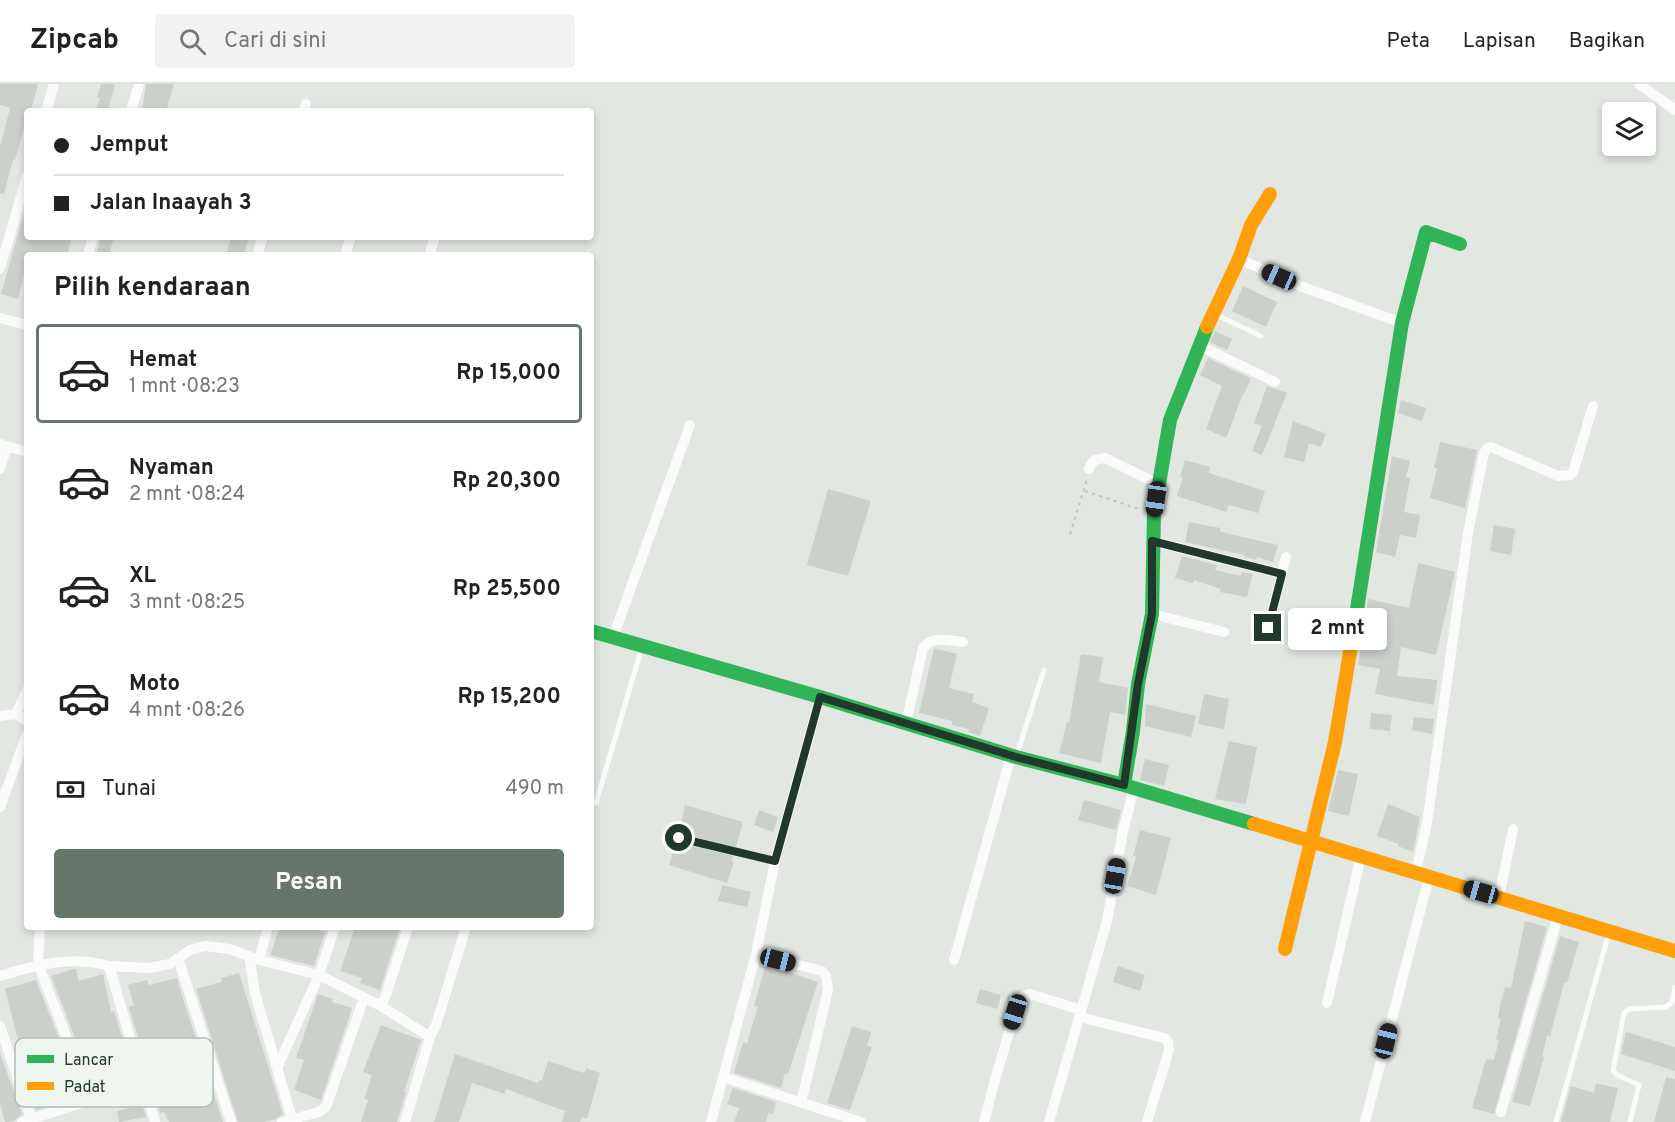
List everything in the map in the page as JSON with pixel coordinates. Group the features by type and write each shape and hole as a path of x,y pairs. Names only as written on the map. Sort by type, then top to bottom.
{"street":[{"path":"47,108 54,84"},
{"path":"132,108 139,84"},
{"path":"1639,84 1675,110"},
{"path":"0,268 24,186"},
{"path":"1049,1122 1107,921 1123,831 1138,684 1152,614 1154,513 1170,420 1198,345 1239,259 1251,225 1270,195"},
{"path":"1285,948 1335,742 1402,323 1426,232 1460,244"},
{"path":"1239,259 1300,286 1402,323"},
{"path":"0,318 24,325"},
{"path":"1198,345 1275,382"},
{"path":"1365,1122 1422,875 1468,533 1484,453 1487,448 1491,447 1558,476 1571,475 1593,406"},
{"path":"613,637 690,425"},
{"path":"0,469 4,445 24,451"},
{"path":"1089,469 1096,459 1106,458 1158,484"},
{"path":"1152,541 1282,574"},
{"path":"1268,628 1286,557"},
{"path":"1152,614 1224,632"},
{"path":"594,632 820,697 1013,757 1129,786 1675,951"},
{"path":"906,723 923,648 926,644 938,639 963,642"},
{"path":"15,714 24,696"},
{"path":"711,1122 756,954 775,861 820,697"},
{"path":"0,716 15,714 24,719"},
{"path":"0,807 24,742"},
{"path":"954,960 1013,757"},
{"path":"1499,897 1513,829"},
{"path":"1327,1003 1361,856"},
{"path":"1501,1112 1558,916"},
{"path":"40,930 38,964 67,1038"},
{"path":"267,930 254,958 255,993 277,1068 287,1120 320,1117 330,1098 364,998"},
{"path":"277,1068 319,975 334,930"},
{"path":"381,1006 407,930"},
{"path":"405,1122 465,930"},
{"path":"0,975 38,964 84,961 109,966 149,968 170,964 190,950 205,946 230,950 319,975 381,1006 430,1037"},
{"path":"756,954 822,971 826,976 828,990 801,1103"},
{"path":"178,958 204,1038"},
{"path":"109,966 130,1038"},
{"path":"984,1122 1019,998 1030,994 1080,1014 1168,1041 1169,1050 1147,1122"},
{"path":"0,1026 15,1079"},
{"path":"213,1066 231,1122"},
{"path":"723,1077 861,1122"},
{"path":"27,1121 70,1107"},
{"path":"150,1107 155,1122"}],"lane":[{"path":"1214,314 1261,336"},
{"path":"597,803 642,646"},
{"path":"1013,757 1044,670"},
{"path":"679,838 775,861"},
{"path":"1556,1122 1609,931"},
{"path":"1630,1122 1640,1085 1613,1071 1624,1013 1627,1009 1666,1007 1671,1002 1675,987"}],"path":[{"path":"1070,534 1085,491 1089,469"},
{"path":"1085,491 1154,513"}],"building":[{"path":"0,84 38,84 32,108 24,108 23,132 4,194 0,193 0,147 10,108 0,105"},
{"path":"101,84 115,84 109,108 97,108 100,98 97,97"},
{"path":"146,84 174,84 167,108 142,108"},
{"path":"24,213 24,240 71,240 68,252 24,252 24,273 18,299 1,294"},
{"path":"100,240 113,240 110,252 97,252"},
{"path":"230,240 248,240 245,252 227,252"},
{"path":"1243,286 1277,302 1266,327 1232,311"},
{"path":"1215,331 1232,339 1227,350 1210,342"},
{"path":"1208,358 1250,378 1226,438 1206,429 1222,386 1200,375"},
{"path":"1267,386 1287,393 1262,455 1252,451 1262,426 1254,423"},
{"path":"1401,400 1426,408 1422,421 1398,413"},
{"path":"1293,421 1326,434 1321,447 1309,443 1304,462 1284,457"},
{"path":"1440,442 1477,450 1465,508 1430,498"},
{"path":"1392,456 1410,461 1406,477 1410,478 1404,512 1420,515 1416,538 1400,535 1395,557 1376,552"},
{"path":"1185,460 1210,467 1209,473 1265,491 1258,513 1229,505 1226,512 1177,496"},
{"path":"828,489 871,501 848,576 807,565"},
{"path":"1189,522 1220,528 1221,532 1278,545 1273,562 1257,557 1256,560 1245,557 1245,555 1185,542"},
{"path":"1494,525 1515,529 1511,555 1490,551"},
{"path":"1182,556 1217,565 1215,570 1240,576 1242,572 1253,574 1247,597 1220,592 1221,589 1194,580 1193,583 1175,578"},
{"path":"1418,563 1455,572 1436,655 1401,647 1397,676 1437,680 1434,705 1375,694 1380,669 1358,665 1368,599 1409,608"},
{"path":"934,648 957,654 949,688 974,694 972,702 989,708 980,736 968,732 969,729 952,725 952,721 919,713"},
{"path":"1081,654 1103,657 1099,682 1128,688 1125,715 1110,712 1101,763 1059,753 1067,722 1069,723"},
{"path":"1204,694 1229,699 1224,729 1198,724"},
{"path":"1146,704 1196,716 1191,737 1145,726"},
{"path":"1371,713 1392,715 1390,731 1370,729"},
{"path":"1414,717 1434,719 1432,734 1412,730"},
{"path":"1229,741 1257,747 1246,804 1215,799"},
{"path":"1145,759 1169,765 1164,786 1140,780"},
{"path":"1338,770 1358,774 1349,816 1328,811"},
{"path":"1084,800 1121,810 1116,830 1078,820"},
{"path":"1388,804 1420,817 1413,852 1377,836"},
{"path":"685,805 743,822 736,847 679,833"},
{"path":"759,810 778,817 773,832 754,825"},
{"path":"1140,830 1171,838 1156,895 1127,886 1136,857 1133,856"},
{"path":"676,842 733,856 732,861 734,862 727,883 669,865"},
{"path":"722,885 751,892 747,907 718,901"},
{"path":"1525,921 1547,927 1494,1114 1472,1108 1486,1059 1494,1060 1499,1040 1496,1039 1501,1019 1498,1018 1501,1001 1505,987 1511,988"},
{"path":"279,930 325,932 314,966 270,955"},
{"path":"354,930 399,930 380,990 360,983 362,978 340,971"},
{"path":"1560,936 1579,942 1567,983 1564,983 1550,1036 1547,1035 1542,1057 1544,1057 1530,1106 1512,1102"},
{"path":"766,964 818,982 788,1074 785,1073 781,1088 734,1073 743,1042 747,1043 758,1007 754,1006"},
{"path":"1118,966 1145,975 1140,991 1113,982"},
{"path":"73,969 76,969 79,981 103,974 111,1012 114,1011 122,1038 75,1038 51,976"},
{"path":"239,973 283,1114 275,1119 263,1122 238,1122 196,989 222,982 221,978"},
{"path":"177,978 196,1038 138,1038 129,1007 134,1005 128,985 147,980 149,985"},
{"path":"36,980 59,1038 17,1038 5,989"},
{"path":"980,989 1001,995 997,1009 976,1003"},
{"path":"318,994 333,999 332,1002 352,1008 321,1100 294,1090 304,1060 296,1058"},
{"path":"381,1025 421,1040 397,1122 361,1122 368,1100 364,1099 372,1075 363,1072"},
{"path":"852,1026 871,1032 867,1046 872,1047 850,1110 827,1103"},
{"path":"1626,1032 1675,1047 1675,1071 1621,1054"},
{"path":"0,1053 15,1095 15,1107 19,1107 22,1114 15,1120 5,1122 0,1103"},
{"path":"455,1054 538,1083 539,1080 542,1081 548,1061 584,1073 586,1068 600,1073 587,1119 582,1117 580,1122 562,1122 565,1111 506,1089 505,1094 472,1083 459,1122 434,1122"},
{"path":"1666,1077 1675,1079 1675,1122 1654,1122"},
{"path":"1596,1083 1618,1088 1610,1122 1561,1122 1571,1086 1594,1093"},
{"path":"733,1088 776,1102 773,1114 769,1112 766,1122 734,1122 739,1108 727,1104"},
{"path":"213,1091 223,1122 169,1122 164,1112 160,1113 158,1107 213,1107"},
{"path":"143,1107 146,1117 119,1122 117,1111"}],"traffic: fast":[{"path":"1355,622 1402,323 1426,232 1460,244"},
{"path":"1124,785 1138,684 1152,614 1154,513 1170,420 1207,327"},
{"path":"594,632 820,697 1016,757 1124,785 1254,824"}],"traffic: slow":[{"path":"1207,327 1239,259 1251,225 1270,194"},
{"path":"1285,949 1335,742 1355,622"},
{"path":"1254,824 1675,951"}],"route":[{"path":"679,838 775,861 820,697 1016,757 1124,785 1138,684 1152,614 1152,541 1282,574 1268,628"}]}
